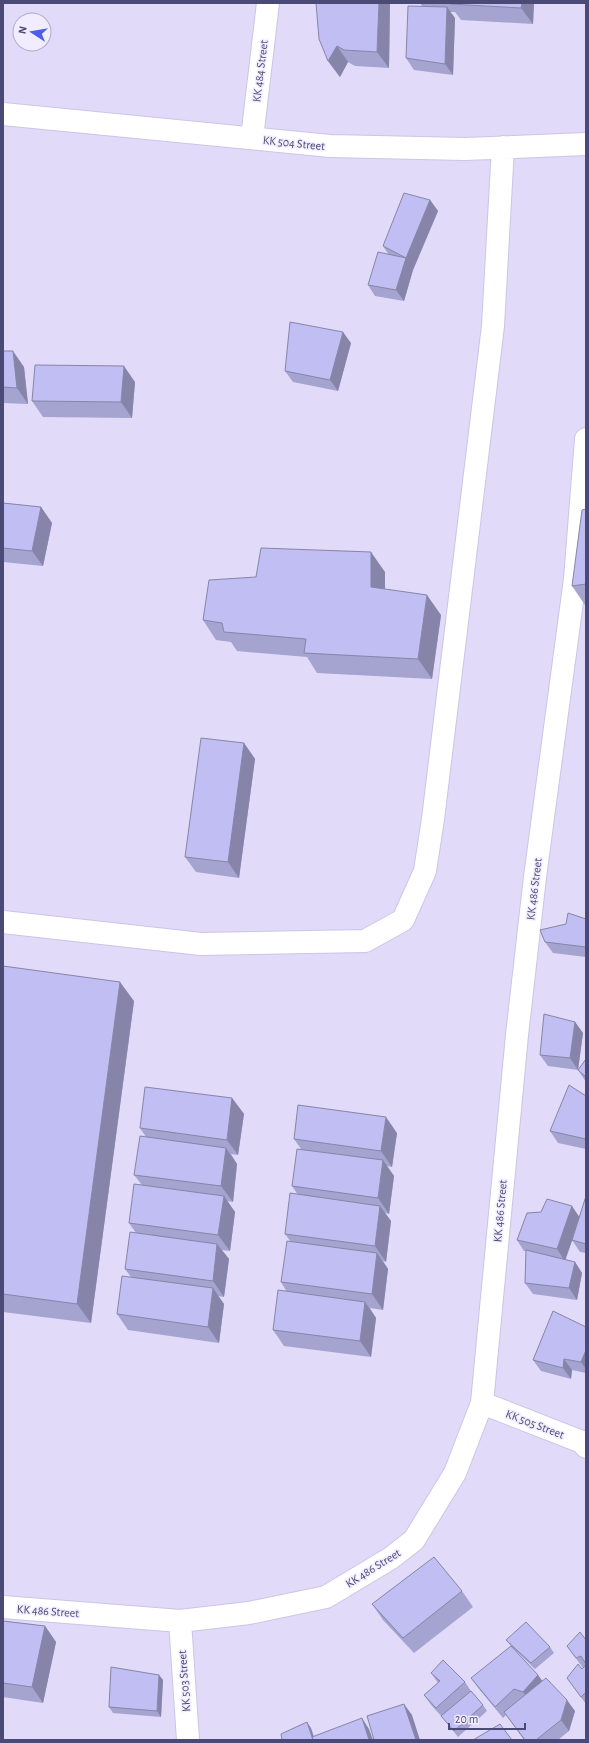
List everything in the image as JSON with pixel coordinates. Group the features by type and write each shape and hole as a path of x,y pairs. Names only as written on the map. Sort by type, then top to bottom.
{"street":[{"name":"KK 484 Street","path":"252,138 268,3"},
{"name":"KK 504 Street","path":"3,114 330,146 465,149 586,144"},
{"path":"3,922 202,944 365,941 403,920 425,871 433,819 493,326 503,148"},
{"name":"KK 486 Street","path":"3,1607 180,1621 249,1613 326,1596 391,1558 414,1540 455,1473 482,1403 517,1035 536,869 575,579 586,439"},
{"name":"KK 505 Street","path":"482,1403 582,1442 586,1447"},
{"name":"KK 503 Street","path":"180,1621 188,1740"}],"shaded area":[{"path":"3,3 586,3 586,1740 3,1740"}],"building":[{"path":"316,3 379,3 377,52 344,50 337,46 328,61 319,39"},
{"path":"450,3 522,3 521,8"},
{"path":"408,6 447,7 445,64 406,58"},
{"path":"404,193 430,200 406,258 383,246"},
{"path":"378,252 406,258 396,290 368,285"},
{"path":"290,322 343,332 330,380 285,371"},
{"path":"3,351 13,351 17,388 3,387"},
{"path":"35,365 124,366 121,402 32,401"},
{"path":"3,503 41,507 32,551 3,548"},
{"path":"586,509 586,584 572,586 582,510"},
{"path":"261,548 371,552 371,587 427,595 418,659 304,653 306,639 224,632 222,623 203,620 209,580 256,577"},
{"path":"201,738 244,743 228,862 185,857"},
{"path":"568,913 586,919 586,947 545,942 540,930 566,924"},
{"path":"3,966 120,982 77,1304 3,1294"},
{"path":"544,1014 575,1022 570,1058 540,1055"},
{"path":"586,1059 586,1077 578,1070"},
{"path":"569,1085 586,1096 586,1139 550,1131"},
{"path":"145,1087 232,1098 227,1140 140,1128"},
{"path":"298,1105 386,1117 381,1151 294,1139"},
{"path":"140,1136 226,1148 221,1186 134,1175"},
{"path":"297,1149 383,1160 378,1198 292,1186"},
{"path":"134,1184 224,1196 218,1235 129,1223"},
{"path":"290,1193 380,1206 375,1246 285,1234"},
{"path":"586,1196 586,1244 572,1240"},
{"path":"547,1199 572,1206 557,1249 517,1240 527,1213 541,1212"},
{"path":"130,1232 217,1244 213,1281 125,1269"},
{"path":"287,1241 377,1253 372,1294 281,1282"},
{"path":"526,1250 575,1262 569,1288 525,1283"},
{"path":"122,1276 213,1288 208,1327 117,1314"},
{"path":"278,1290 365,1302 360,1341 273,1330"},
{"path":"553,1311 586,1327 586,1350 581,1362 564,1359 563,1368 533,1360"},
{"path":"434,1557 462,1591 403,1638 372,1604"},
{"path":"3,1621 45,1626 32,1687 3,1683"},
{"path":"526,1622 550,1647 531,1663 506,1640"},
{"path":"580,1632 586,1640 586,1664 581,1656 576,1658 567,1646"},
{"path":"511,1646 538,1675 523,1692 514,1689 495,1707 471,1678"},
{"path":"443,1660 465,1682 436,1708 424,1695 440,1681 431,1673"},
{"path":"578,1664 582,1669 586,1665 586,1692 581,1697 567,1678"},
{"path":"111,1667 159,1675 157,1711 109,1707"},
{"path":"546,1678 567,1700 561,1720 536,1740 525,1740 504,1712"},
{"path":"471,1691 483,1705 454,1731 441,1716"},
{"path":"404,1704 416,1740 374,1740 367,1716"},
{"path":"362,1718 369,1740 313,1740 312,1737"},
{"path":"307,1722 313,1740 282,1740 281,1734"},
{"path":"500,1724 512,1740 473,1740"}]}
